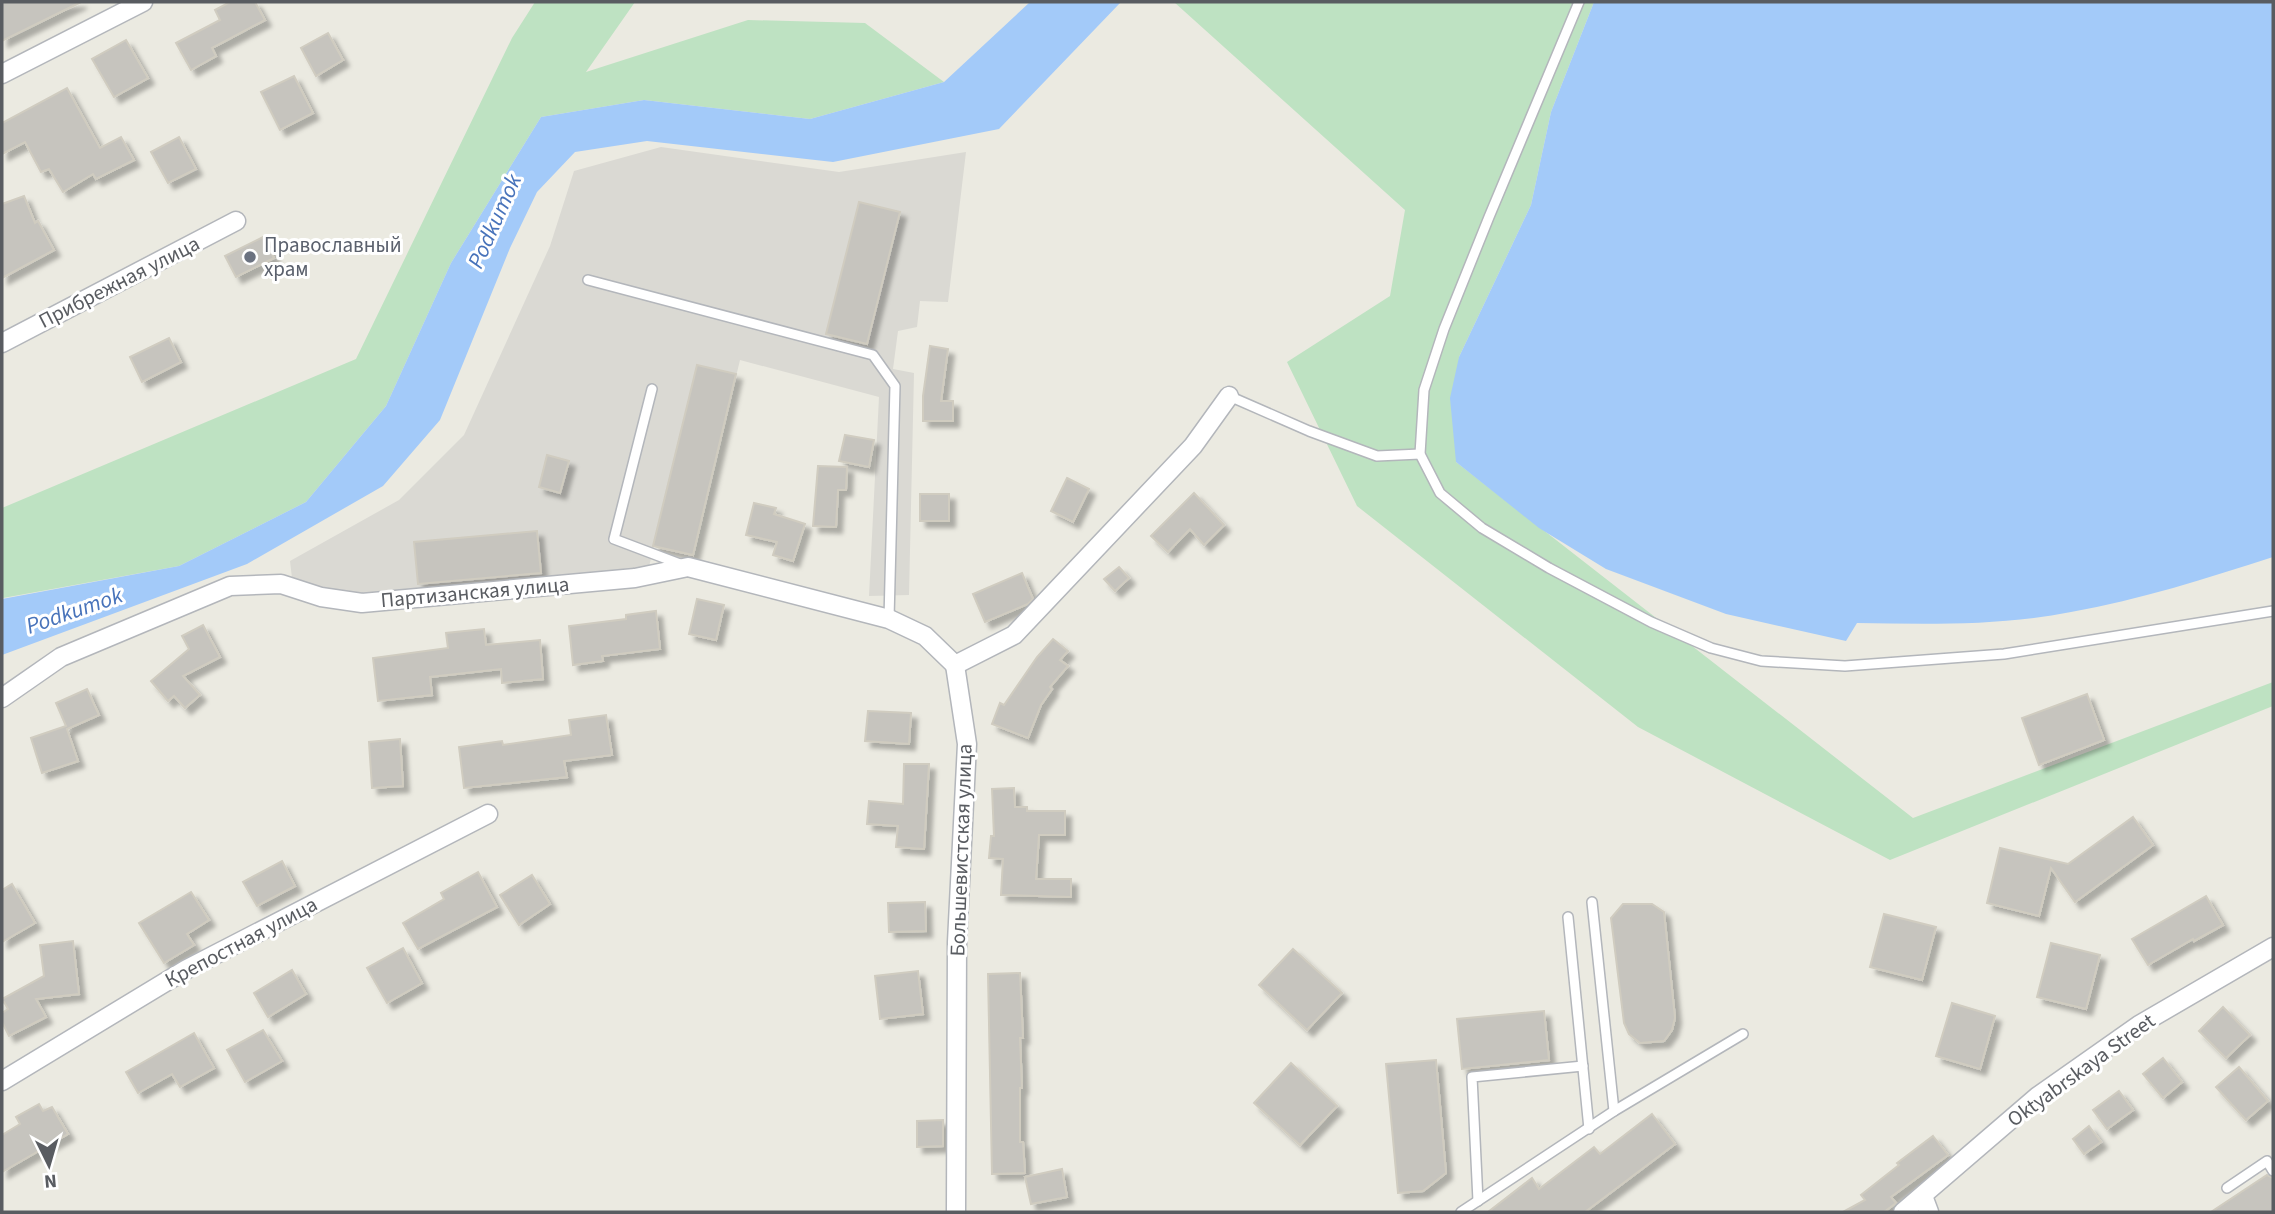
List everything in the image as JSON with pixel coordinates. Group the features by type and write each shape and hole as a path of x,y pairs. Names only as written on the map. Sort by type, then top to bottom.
{"street":[{"path":"2,74 143,2"},
{"name":"Прибрежная улица","path":"2,343 236,221"},
{"path":"956,665 1014,635 1193,446 1229,396"},
{"name":"Партизанская улица","path":"2,698 61,657 230,586 281,584 321,597 362,603 635,578 688,567 889,619 925,636 956,665"},
{"name":"Большевистская улица","path":"956,665 967,744 957,942 956,1212"},
{"name":"Крепостная улица","path":"2,1082 187,969 488,814"},
{"name":"Oktyabrskaya Street","path":"1903,1212 1926,1204 2038,1096 2139,1025 2273,947"}],"lane":[{"path":"1579,2 1444,330 1424,390 1420,454 1440,493 1482,528 1549,568 1651,622 1710,648 1761,661 1845,666 2004,654 2273,611"},
{"path":"588,280 873,355 895,386 889,619"},
{"path":"652,389 614,539 688,567"},
{"path":"1229,396 1377,456 1420,454"},
{"path":"1591,902 1615,1111"},
{"path":"1568,917 1589,1129"},
{"path":"1461,1212 1615,1111 1743,1034"},
{"path":"1478,1201 1472,1077 1583,1066"},
{"path":"2227,1188 2267,1161 2273,1171"}],"shaded area":[{"path":"661,147 839,172 966,152 948,302 920,301 917,327 898,331 893,369 914,373 909,595 869,596 879,397 740,360 693,555 654,546 645,583 334,603 292,578 290,561 399,500 464,435 550,246 574,171"}],"green space":[{"path":"535,2 635,2 586,72 748,20 865,23 944,82 810,119 644,100 541,117 451,263 386,406 306,502 179,566 3,598 2,508 356,359 512,38"},
{"path":"1174,2 1594,2 1551,112 1531,205 1459,357 1456,462 1913,818 2273,682 2273,706 1890,860 1638,727 1357,506 1287,362 1390,296 1405,210"}],"water":[{"name":"Podkumok","path":"1030,2 1121,2 999,129 833,162 647,141 575,152 537,192 510,248 440,420 383,486 247,564 2,655 2,599 179,566 306,502 386,406 451,263 541,117 644,100 810,119 944,82"},
{"path":"1594,2 2273,2 2273,557 2148,595 2044,617 1964,623 1857,623 1846,641 1726,614 1606,569 1539,528 1456,462 1450,398 1459,357 1531,205 1551,112"}],"building":[{"path":"2,2 81,2 2,41"},
{"path":"230,2 255,2 265,20 212,48 216,56 191,70 176,43 220,20 215,10"},
{"path":"328,33 343,60 316,76 301,48"},
{"path":"126,40 148,78 114,97 92,59"},
{"path":"294,76 313,113 280,130 261,92"},
{"path":"67,88 100,148 121,137 134,160 96,179 93,174 63,192 49,169 41,172 25,142 2,154 2,123"},
{"path":"179,137 196,169 168,183 151,152"},
{"path":"24,196 35,223 38,221 54,250 2,278 2,204"},
{"path":"859,202 900,212 867,344 826,334"},
{"name":"Православный храм","path":"263,237 274,258 236,277 225,256"},
{"path":"169,338 181,362 142,382 130,357"},
{"path":"930,346 948,349 941,401 953,401 953,421 923,421 923,396"},
{"path":"697,365 736,374 693,555 653,546"},
{"path":"845,435 874,440 869,467 839,461"},
{"path":"547,455 569,461 560,493 539,487"},
{"path":"818,466 847,467 846,490 838,490 836,527 813,526"},
{"path":"1067,478 1089,489 1073,522 1051,511"},
{"path":"1194,493 1224,525 1204,545 1190,529 1168,552 1151,536"},
{"path":"920,494 949,494 949,521 920,521"},
{"path":"754,503 776,508 774,514 805,524 793,561 773,555 777,542 746,535"},
{"path":"537,531 541,573 418,584 414,542"},
{"path":"1119,567 1129,578 1115,591 1104,579"},
{"path":"1022,573 1033,599 1028,604 985,622 973,594"},
{"path":"697,599 724,605 716,640 689,634"},
{"path":"656,611 660,649 602,656 603,661 573,665 569,626 626,619 626,615"},
{"path":"203,625 220,657 183,676 200,695 185,708 174,696 168,701 151,681 189,649 182,636"},
{"path":"484,629 486,645 540,640 543,679 502,683 501,669 430,677 432,695 378,701 373,658 448,648 446,633"},
{"path":"1053,639 1068,651 1060,660 1068,666 1050,687 1052,689 1041,705 1028,738 992,724 1000,703 1004,705 1037,657"},
{"path":"87,689 99,715 67,729 78,761 42,773 31,738 66,726 56,703"},
{"path":"2087,694 2104,740 2039,765 2022,718"},
{"path":"868,711 911,713 909,744 865,741"},
{"path":"606,715 612,755 564,761 567,777 464,788 459,747 502,741 503,745 571,735 569,720"},
{"path":"400,739 403,786 372,788 369,742"},
{"path":"904,764 929,764 924,849 896,847 898,826 867,824 869,801 903,804"},
{"path":"1014,788 1015,807 1027,807 1027,811 1065,811 1065,835 1039,835 1036,879 1071,879 1071,897 1001,895 1003,859 989,858 991,836 994,836 992,789"},
{"path":"2133,817 2153,845 2075,902 2051,868 2039,916 1987,903 2000,848 2068,864"},
{"path":"282,861 295,886 257,906 243,882"},
{"path":"478,872 497,907 418,949 403,923 444,899 441,893"},
{"path":"532,875 550,904 519,925 500,895"},
{"path":"12,884 35,923 2,942 2,890"},
{"path":"191,892 209,920 187,934 194,945 164,963 139,923"},
{"path":"2206,896 2223,925 2148,965 2132,939"},
{"path":"925,902 926,931 889,932 888,903"},
{"path":"1623,904 1652,904 1664,912 1675,1018 1672,1030 1664,1041 1640,1043 1629,1034 1624,1023 1611,918"},
{"path":"1884,914 1936,927 1922,980 1870,967"},
{"path":"73,941 79,994 36,999 46,1017 9,1036 2,1022 2,1013 8,1009 2,999 44,976 40,945"},
{"path":"2051,943 2100,955 2086,1009 2037,997"},
{"path":"403,948 422,983 387,1003 367,968"},
{"path":"1293,949 1342,993 1307,1030 1259,985"},
{"path":"292,970 306,994 268,1017 254,993"},
{"path":"918,971 923,1014 880,1019 875,976"},
{"path":"1020,973 1023,1038 1020,1038 1020,1142 1023,1142 1025,1173 992,1174 988,974"},
{"path":"1952,1003 1995,1016 1980,1069 1936,1056"},
{"path":"2223,1007 2250,1035 2226,1058 2199,1031"},
{"path":"1544,1011 1549,1060 1462,1069 1457,1019"},
{"path":"263,1030 282,1061 245,1082 227,1050"},
{"path":"194,1033 214,1068 180,1087 172,1074 138,1093 126,1072"},
{"path":"2163,1058 2182,1082 2163,1098 2143,1074"},
{"path":"1436,1060 1446,1173 1423,1191 1398,1193 1386,1064"},
{"path":"1291,1063 1337,1106 1300,1145 1254,1103"},
{"path":"2239,1067 2268,1101 2246,1120 2216,1087"},
{"path":"2119,1091 2133,1110 2107,1129 2093,1110"},
{"path":"39,1104 43,1111 52,1107 68,1134 2,1172 2,1135 20,1124 16,1117"},
{"path":"1652,1114 1675,1144 1585,1212 1488,1212 1532,1178 1539,1189 1594,1147 1600,1154"},
{"path":"943,1120 943,1146 917,1147 917,1121"},
{"path":"2089,1126 2101,1142 2084,1154 2073,1139"},
{"path":"1933,1136 1948,1155 1891,1197 1896,1203 1884,1212 1843,1212 1865,1200 1861,1195"},
{"path":"1062,1169 1067,1197 1031,1204 1025,1177"},
{"path":"2267,1175 2273,1178 2273,1212 2211,1212"}],"place":[{"name":"Православный храм","path":"250,257"}]}
